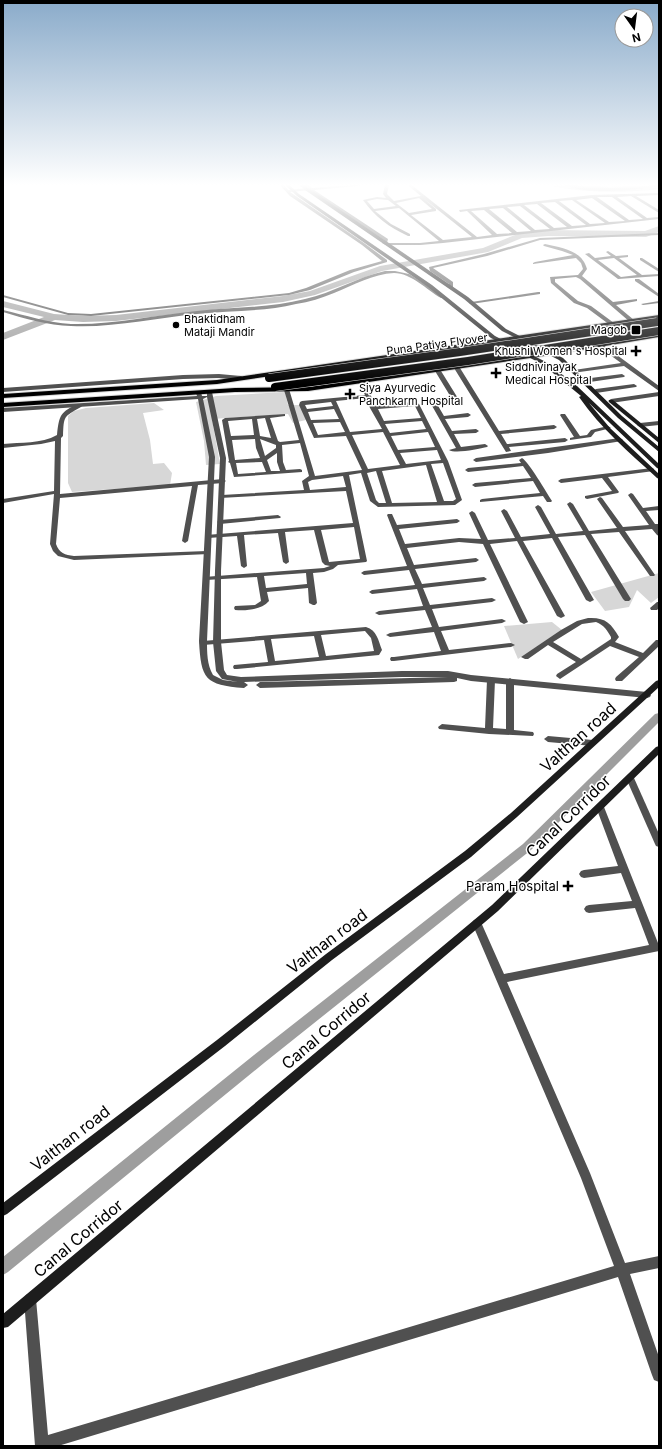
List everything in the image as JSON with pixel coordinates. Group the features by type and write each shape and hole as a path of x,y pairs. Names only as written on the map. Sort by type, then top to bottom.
{"highway":[{"path":"3,396 217,382 659,317"},
{"name":"Puna Patiya Flyover","path":"217,382 269,378 460,352 659,322"},
{"name":"Puna Patiya Flyover","path":"235,390 275,387 453,363 659,331"},
{"path":"3,405 112,401 199,395 235,390 287,390 361,382 457,368 659,335"}],"main road":[{"path":"378,251 430,286 498,340 544,363 575,387 659,467"},
{"path":"395,251 451,288 504,330 561,359 583,381 611,401 659,441"},
{"path":"589,386 620,417 659,450"},
{"path":"575,387 588,407 659,477"},
{"name":"Valthan road","path":"3,1210 221,1043 328,957 468,854 659,683"},
{"name":"Canal Corridor","path":"3,1322 495,908 659,749"}],"street":[{"path":"3,296 68,314 90,315 289,294 308,289 352,271 385,261 372,251"},
{"path":"451,288 451,283 432,270 431,267 500,251"},
{"path":"563,251 577,256 585,265 585,272 580,276 554,277 551,279 576,302 589,308 612,324"},
{"path":"608,252 641,276"},
{"path":"587,254 618,278 659,274"},
{"path":"535,263 577,256"},
{"path":"595,260 626,256"},
{"path":"642,259 659,274"},
{"path":"3,311 51,322 71,325 96,325 296,303 326,295 379,274 391,272 404,273 448,300"},
{"path":"580,276 632,321"},
{"path":"637,280 659,296"},
{"path":"471,303 538,293"},
{"path":"612,304 636,300"},
{"path":"642,304 659,302"},
{"path":"600,345 659,389"},
{"path":"574,372 625,364"},
{"path":"457,368 506,448 565,440"},
{"path":"438,370 456,400 434,403 460,450"},
{"path":"3,390 183,377 220,376 241,378"},
{"path":"583,381 622,376"},
{"path":"603,378 614,389"},
{"path":"361,382 404,467"},
{"path":"596,391 634,386"},
{"path":"287,390 313,478"},
{"path":"209,394 223,458 219,535 217,642 220,671 222,675 230,679 252,680 402,674 448,674 471,678 647,695"},
{"path":"611,401 659,394"},
{"path":"199,395 212,457 212,482 203,643 206,672 209,677 218,682 229,684 371,682 471,678"},
{"path":"368,396 302,404 316,437 430,430"},
{"path":"333,400 365,472 375,503 378,505 455,503 459,500 445,460 416,404 373,408"},
{"path":"3,410 79,406 112,401"},
{"path":"79,406 64,414 61,421 60,436 58,438 53,544 55,551 61,556 74,558 207,553"},
{"path":"305,411 337,407"},
{"path":"283,415 225,420 229,438 231,462 236,476 300,471"},
{"path":"442,418 468,415"},
{"path":"563,415 575,439 589,436 593,431 608,428"},
{"path":"254,417 256,436 269,474"},
{"path":"267,417 269,427 278,444 280,462 284,472"},
{"path":"381,423 424,419"},
{"path":"309,422 342,420"},
{"path":"640,425 659,423"},
{"path":"497,433 554,427"},
{"path":"451,434 476,431"},
{"path":"229,438 256,436 278,444 302,441"},
{"path":"3,446 41,442 58,438"},
{"path":"476,460 620,440"},
{"path":"231,462 263,460 278,444"},
{"path":"452,450 486,446"},
{"path":"396,452 439,448"},
{"path":"519,455 549,501"},
{"path":"306,492 306,479 404,467 445,460"},
{"path":"428,463 441,503"},
{"path":"468,470 525,464"},
{"path":"379,470 390,505"},
{"path":"561,481 652,470"},
{"path":"317,528 325,562 327,564 364,561 346,474"},
{"path":"587,497 616,492 604,476"},
{"path":"475,485 535,479"},
{"path":"3,501 56,494 223,481"},
{"path":"185,541 196,484"},
{"path":"222,497 349,489"},
{"path":"482,501 545,494"},
{"path":"631,495 656,526 659,534"},
{"path":"600,499 652,575"},
{"path":"570,504 627,599"},
{"path":"538,507 590,600"},
{"path":"642,510 659,508"},
{"path":"504,511 561,616"},
{"path":"472,513 524,622"},
{"path":"390,515 446,652"},
{"path":"220,522 278,517"},
{"path":"395,527 457,521"},
{"path":"208,536 356,525"},
{"path":"403,546 459,540 486,541 519,539 656,526"},
{"path":"281,530 286,562"},
{"path":"240,534 244,566"},
{"path":"364,572 476,560"},
{"path":"206,578 328,569 335,564"},
{"path":"309,571 313,603"},
{"path":"238,608 259,606 265,601 260,575"},
{"path":"372,592 484,579"},
{"path":"263,590 311,586"},
{"path":"379,613 492,600"},
{"path":"525,657 575,624 587,619 598,620 607,624 615,637 560,676"},
{"path":"390,635 502,621"},
{"path":"203,643 366,629 370,630 373,634 378,650 371,654 237,667"},
{"path":"317,634 323,659"},
{"path":"267,638 272,663"},
{"path":"548,642 581,662"},
{"path":"610,642 644,656"},
{"path":"619,679 659,642"},
{"path":"394,659 510,645"},
{"path":"490,731 491,680"},
{"path":"510,682 510,732"},
{"path":"442,727 530,734"},
{"path":"548,739 593,743"},
{"path":"630,778 659,844"},
{"path":"502,979 657,947 624,870 600,807"},
{"path":"649,822 659,821"},
{"path":"584,874 624,870"},
{"path":"589,909 638,904"},
{"path":"477,923 586,1177 622,1270 659,1375"},
{"path":"30,1299 42,1445 622,1270 659,1262"}],"shaded area":[{"path":"285,392 288,405 300,405 306,420 293,423 288,414 212,419 220,464 206,465 204,441 196,402 216,396"},
{"path":"154,403 164,410 143,413 150,440 153,464 164,463 172,473 170,485 72,492 68,483 68,416 74,411 86,408"},
{"path":"659,573 659,597 651,603 637,590 629,607 605,611 591,592"},
{"path":"552,622 562,630 518,659 504,626"}],"waterway":[{"path":"54,317 83,319 116,318 283,299 312,293 380,269 482,251"},
{"path":"3,304 54,317"},
{"path":"3,337 54,317"},
{"path":"3,1267 259,1059 527,847 659,716"}],"place":[{"name":"Bhaktidham Mataji Mandir","path":"176,325"},
{"name":"Magob","path":"636,330"},
{"name":"Khushi Women's Hospital","path":"636,351"},
{"name":"Siddhivinayak Medical Hospital","path":"496,373"},
{"name":"Siya Ayurvedic Panchkarm Hospital","path":"350,394"},
{"name":"Param Hospital","path":"568,886"}]}
